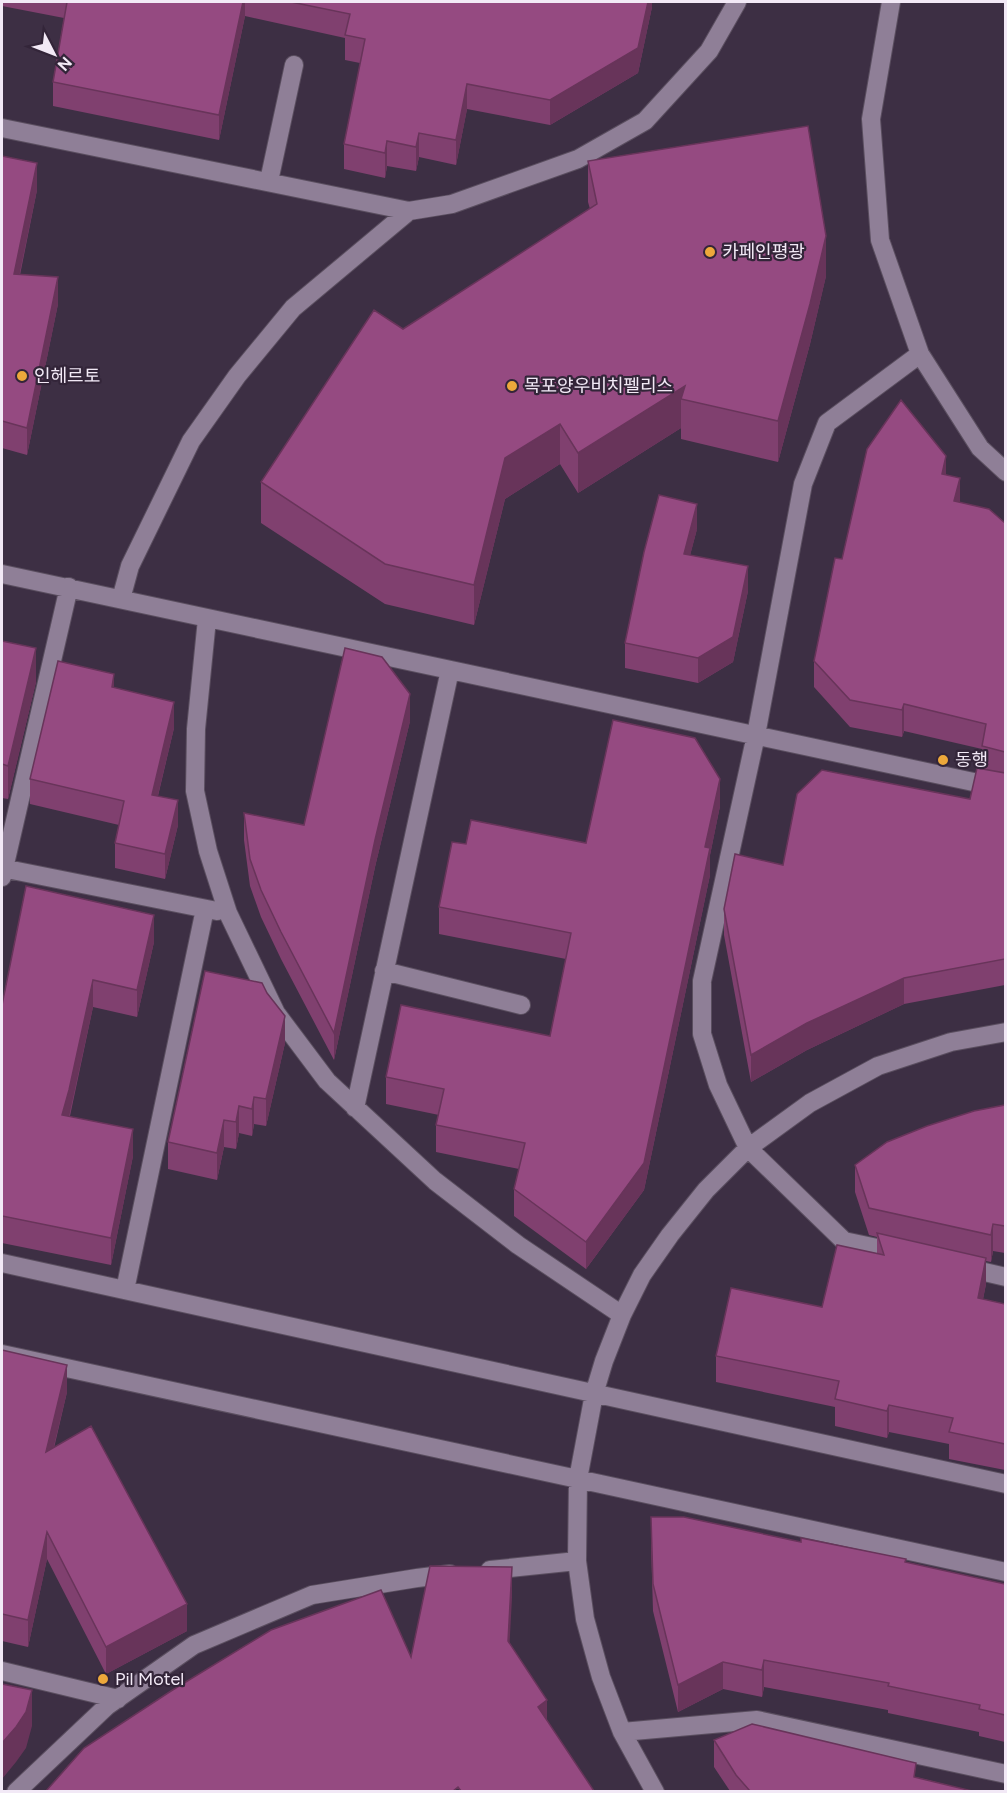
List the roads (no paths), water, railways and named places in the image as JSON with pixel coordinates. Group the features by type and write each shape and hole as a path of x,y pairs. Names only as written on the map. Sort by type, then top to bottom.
{"street":[{"path":"2,128 409,211 452,204 578,159 645,121 709,51 737,2"},
{"path":"891,2 871,119 880,240 920,354 980,448 1005,472"},
{"path":"269,181 294,65"},
{"path":"121,599 130,566 191,441 237,375 293,308 409,211"},
{"path":"913,1256 844,1241 748,1148 718,1085 702,1034 702,981 756,735 803,484 827,423 920,354"},
{"path":"2,574 1005,789"},
{"path":"69,587 2,871 228,913"},
{"path":"207,619 196,729 195,791 208,851 228,913 276,1013 327,1081 445,1188 518,1245 622,1315"},
{"path":"356,1107 450,670"},
{"path":"125,1290 205,909"},
{"path":"384,971 521,1005"},
{"path":"655,1791 622,1732 600,1677 585,1619 578,1561 578,1479 594,1394 622,1315 642,1275 669,1235 706,1190 748,1148 810,1102 878,1066 951,1042 1005,1032"},
{"path":"2,1263 1005,1484"},
{"path":"948,1264 1005,1277"},
{"path":"2,1354 1005,1572"},
{"path":"16,1791 108,1706 194,1645 312,1595 417,1578 578,1561"},
{"path":"2,1671 118,1699"},
{"path":"622,1732 758,1720 1005,1774"}],"place":[{"name":"카페인평광","path":"710,252"},
{"name":"인헤르토","path":"22,376"},
{"name":"목포양우비치펠리스","path":"512,386"},
{"name":"동행","path":"943,760"},
{"name":"Pil Motel","path":"103,1679"}]}
